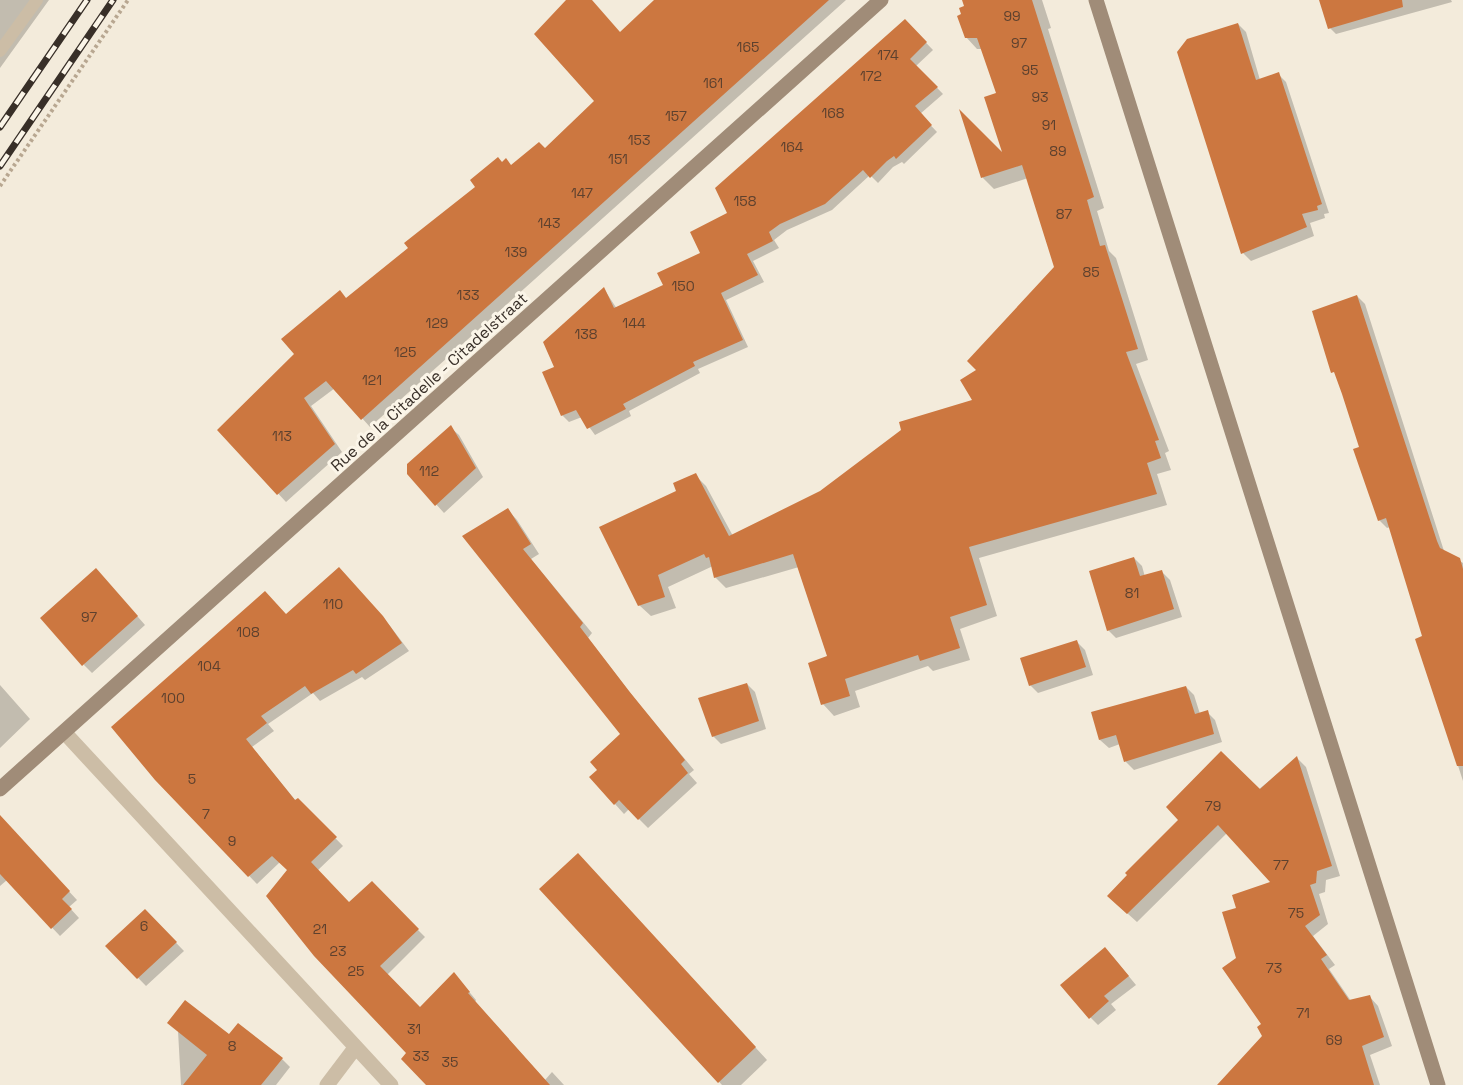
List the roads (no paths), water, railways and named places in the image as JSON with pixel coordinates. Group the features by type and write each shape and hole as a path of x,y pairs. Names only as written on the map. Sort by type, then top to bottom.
{"street":[{"name":"Rue de la Citadelle - Citadelstraat","path":"0,789 881,0"},
{"path":"1096,0 1438,1085"},
{"path":"64,732 391,1085"},
{"path":"327,1085 355,1048"}],"lane":[{"path":"0,51 37,0"}],"railway":[{"path":"0,127 87,0"},
{"path":"0,166 113,0"}]}
